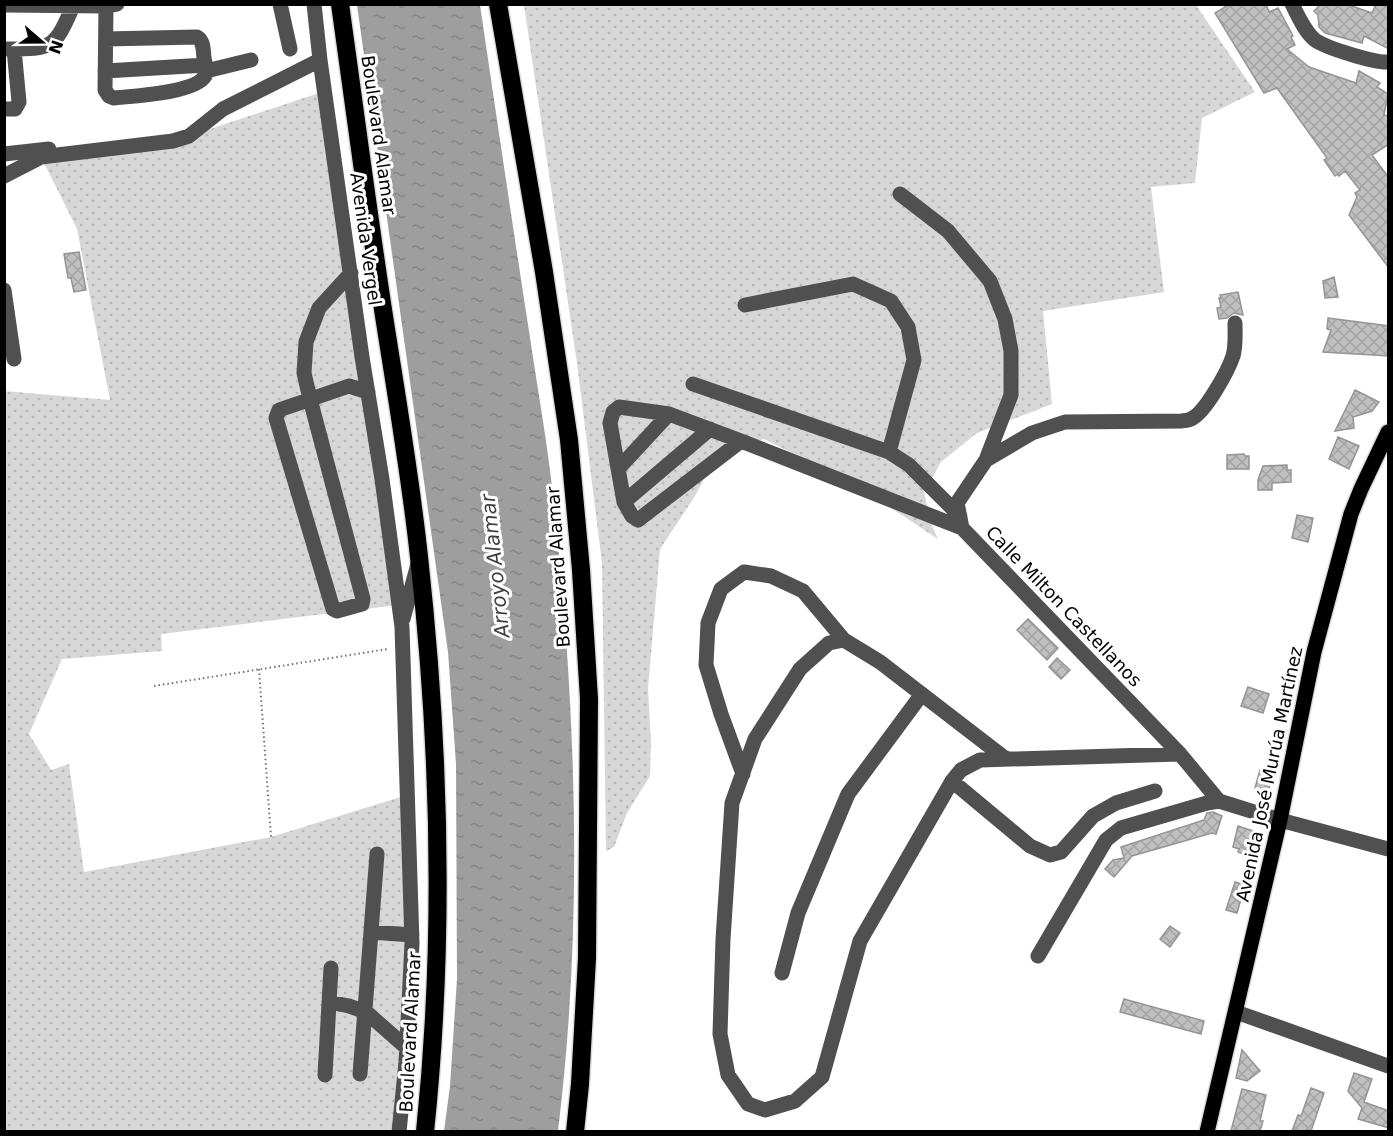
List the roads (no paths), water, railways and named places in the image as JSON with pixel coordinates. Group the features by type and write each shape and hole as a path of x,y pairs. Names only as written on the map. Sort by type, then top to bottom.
{"highway":[{"name":"Boulevard Alamar","path":"340,4 419,558 436,790 437,905 432,1065 425,1131"},
{"name":"Boulevard Alamar","path":"498,4 544,272 569,440 581,570 589,699 587,946 581,1072 575,1131"}],"main road":[{"name":"Avenida José Murúa Martínez","path":"1207,1131 1280,820 1314,652 1351,514 1360,489 1389,432"}],"street":[{"path":"280,4 290,49"},
{"name":"Avenida Vergel","path":"314,4 320,60 402,627"},
{"path":"1292,4 1309,34 1316,41 1371,60 1389,62"},
{"path":"4,5 112,5 106,39 105,90 108,96 114,98 171,92 204,78 206,68 202,43 196,36 106,39"},
{"path":"4,109 15,109 19,102 9,49 37,49 49,45 61,34 73,6"},
{"path":"105,71 206,68 251,60"},
{"path":"4,176 41,157 173,141 189,136 223,109 320,60"},
{"path":"4,154 53,149 60,155"},
{"path":"900,194 948,231 990,282 1005,319 1011,351 1011,395 986,460 957,503 961,522"},
{"path":"351,273 319,308 306,342 304,373 310,399 363,599 362,604 337,611 333,609 276,418 279,410 310,399 349,386 368,392"},
{"path":"745,305 854,284 891,301 908,327 914,360 889,452"},
{"path":"4,290 14,359"},
{"path":"986,460 1032,433 1065,422 1191,419 1199,413 1213,394 1229,367 1233,354 1235,323"},
{"name":"Calle Milton Castellanos","path":"693,384 889,452 909,465 1180,754 1219,801"},
{"path":"741,441 638,520 632,516 624,502 610,423 613,412 619,407 669,414 961,522"},
{"path":"618,469 669,414"},
{"path":"624,502 710,429"},
{"path":"399,1131 407,1048 412,935 402,627 419,558"},
{"path":"742,774 706,665 708,623 721,589 744,573 771,576 803,591 844,639 880,662 1006,759"},
{"path":"844,639 829,643 800,669 755,739 732,803 723,939 720,1034 728,1075 748,1104 765,1110 795,1101 822,1077 860,941 952,781 961,770 980,760 1180,754"},
{"path":"782,973 798,913 848,794 922,694"},
{"path":"952,781 1030,846 1050,855 1061,852 1093,816 1116,803 1155,791"},
{"path":"1038,956 1106,840 1120,828 1207,802 1219,801 1389,849"},
{"path":"360,1074 377,854"},
{"path":"371,932 412,935"},
{"path":"325,1075 331,968"},
{"path":"329,1002 366,1012 407,1048"},
{"path":"1236,1012 1389,1066"}],"water":[{"name":"Arroyo Alamar","path":"357,5 480,5 548,454 567,654 572,733 574,893 566,1052 558,1131 444,1131 450,1086 457,979 456,764 448,652"}]}
